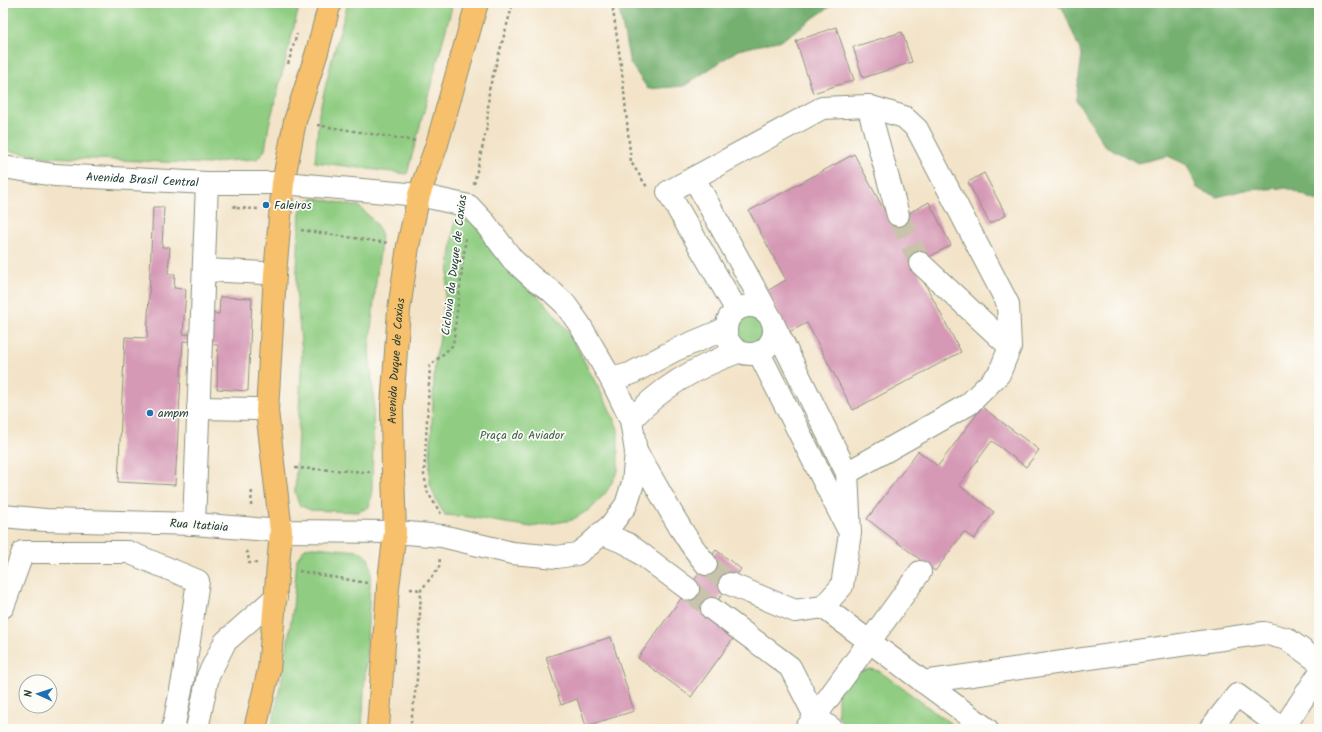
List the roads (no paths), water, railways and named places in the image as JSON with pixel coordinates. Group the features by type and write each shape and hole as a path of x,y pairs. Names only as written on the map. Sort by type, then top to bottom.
{"main road":[{"path":"255,729 269,670 281,531 267,411 278,227 283,183 295,121 317,52 330,3"},
{"name":"Avenida Duque de Caxias","path":"378,729 388,587 395,532 392,406 399,310 408,246 419,195 437,144 477,3"}],"street":[{"path":"868,106 898,215"},
{"path":"736,309 668,192 822,108 868,106 904,117 917,128 1008,304 1010,347 999,374 969,404 847,473"},
{"name":"Avenida Brasil Central","path":"3,167 54,175 207,183 283,183 419,195 469,206 485,223 513,260 565,304 580,325 611,379"},
{"path":"694,178 771,318 847,473 850,533 842,586 823,607 796,611 730,584"},
{"path":"194,524 207,183"},
{"path":"920,263 1010,347"},
{"path":"204,270 264,272 275,274"},
{"path":"631,420 644,404 688,374 721,358 748,352 765,349 773,337 771,318 756,306 742,306 736,309 727,321 725,329 728,342 748,352 850,533"},
{"path":"706,564 693,548 636,452 631,420 611,379 630,374 675,350 725,329"},
{"path":"675,350 688,374"},
{"path":"198,408 256,409 267,411"},
{"name":"Rua Itatiaia","path":"3,516 45,520 194,524 281,531 395,532 442,536 512,553 557,557 576,554 601,534 626,505 633,483 636,452"},
{"path":"601,534 628,544 688,589"},
{"path":"3,607 23,552 128,552 198,581 183,680 173,729"},
{"path":"818,725 870,642 920,572"},
{"path":"197,729 208,676 225,642 276,597"},
{"path":"823,607 987,729"},
{"path":"712,609 790,667 818,725"},
{"path":"923,682 1264,633 1287,639 1319,662"},
{"path":"1210,729 1237,695 1283,729 1319,674"}],"tunnel":[{"path":"898,215 920,263"},
{"path":"706,564 730,584"},
{"path":"688,589 712,609"}],"place":[{"name":"Faleiros","path":"266,205"},
{"name":"ampm","path":"150,413"}],"park label":[{"name":"Praça do Aviador","path":"522,435"}]}
